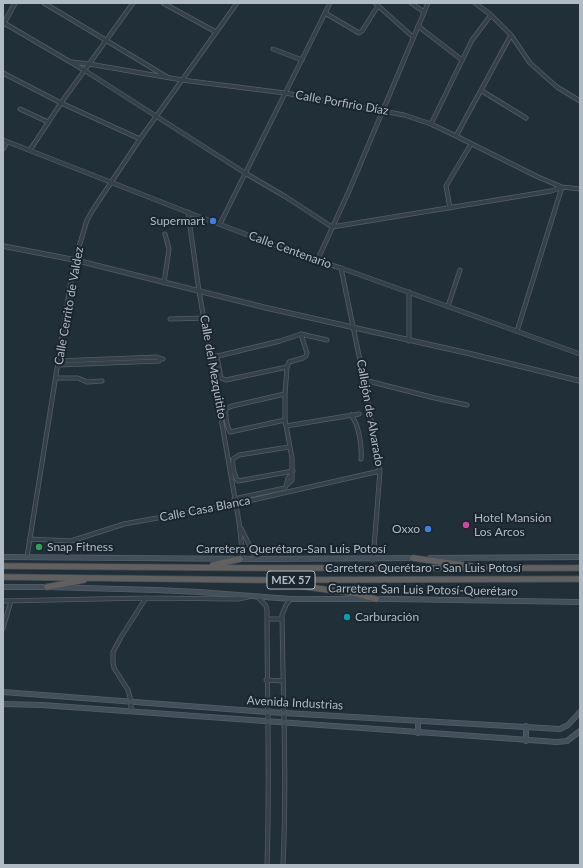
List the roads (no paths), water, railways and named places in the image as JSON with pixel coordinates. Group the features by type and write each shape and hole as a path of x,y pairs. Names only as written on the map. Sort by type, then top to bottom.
{"highway":[{"path":"413,558 495,569"},
{"path":"204,567 242,559"},
{"name":"Carretera Querétaro - San Luis Potosí","path":"3,566 495,569 580,568"},
{"name":"Carretera Querétaro - San Luis Potosí","path":"3,577 259,580 580,579"},
{"path":"47,587 100,578"},
{"path":"259,580 358,594 376,599"}],"main road":[{"name":"Carretera Querétaro-San Luis Potosí","path":"3,557 256,560 580,557"},
{"name":"Carretera San Luis Potosí-Querétaro","path":"3,587 199,592 290,599 580,602"},
{"name":"Avenida Industrias","path":"3,692 267,712 560,729 568,725 580,712"},
{"name":"Avenida Industrias","path":"3,704 131,711 557,742 567,741 580,731"},
{"path":"418,721 418,733"},
{"path":"526,726 526,740"}],"street":[{"path":"15,3 4,24 84,70 332,227 551,191 562,187"},
{"path":"44,3 106,39 168,78"},
{"path":"30,150 84,70 133,3"},
{"path":"162,3 216,32"},
{"name":"Calle Cerrito de Valdez","path":"27,557 75,260 86,220 110,182 237,3"},
{"path":"220,224 330,3"},
{"path":"411,3 424,12"},
{"path":"317,261 349,191 428,3"},
{"path":"475,3 491,15 511,35 530,63 557,87 580,101"},
{"path":"325,13 359,33 362,31 376,4 413,37"},
{"path":"431,124 472,40 491,15"},
{"path":"418,26 462,60"},
{"path":"456,136 482,91 511,35"},
{"path":"273,49 302,60"},
{"name":"Calle Porfirio Díaz","path":"71,62 168,78 285,93 404,115 431,124 538,178 562,187 580,190"},
{"path":"3,73 61,103 140,139"},
{"path":"482,91 526,118"},
{"path":"20,109 48,122"},
{"path":"3,149 5,141"},
{"name":"Calle Centenario","path":"5,141 317,261 409,292 580,354"},
{"path":"450,208 446,186 472,144"},
{"path":"517,331 562,187"},
{"name":"Calle del Mezquitito","path":"188,212 199,291 205,318 235,504 239,522 246,541 256,560"},
{"path":"164,283 169,249 166,234"},
{"path":"3,246 75,260 164,283 409,341 467,353 580,381"},
{"name":"Callejón de Alvarado","path":"341,268 364,380 380,471 373,560"},
{"path":"448,306 460,270"},
{"path":"409,292 409,341"},
{"path":"170,319 205,318"},
{"path":"234,498 286,488 286,481 292,473 285,420 287,367 289,362 303,358 307,355 301,334"},
{"path":"287,367 226,380 222,379 220,376 217,356 280,341 301,334 328,340"},
{"path":"144,357 145,362"},
{"path":"59,363 120,361 126,363 159,361 162,358 126,358 120,361"},
{"path":"126,358 126,363"},
{"path":"56,378 78,378 87,382 102,381"},
{"path":"364,380 467,405"},
{"path":"285,394 232,406 226,409 228,429 230,432 285,420"},
{"path":"286,426 359,414"},
{"path":"351,415 356,421 362,448 361,459"},
{"path":"289,447 239,455 233,459 236,478 238,481 292,473"},
{"name":"Calle Casa Blanca","path":"30,539 71,541 124,524 235,504 286,488 380,471"},
{"name":"Calle del Mezquitito","path":"239,522 242,559"},
{"path":"3,601 146,598 238,599 248,596"},
{"path":"258,597 266,606 267,619 266,680 269,814 267,865"},
{"path":"131,711 132,702 128,690 114,668 113,652 146,598"},
{"path":"283,865 285,814 285,713 282,615 290,599"},
{"path":"3,628 10,601"},
{"path":"267,619 282,619"},
{"path":"266,680 283,681"}],"place":[{"name":"Supermart","path":"213,221"},
{"name":"Hotel Mansión Los Arcos","path":"466,525"},
{"name":"Oxxo","path":"428,529"},
{"name":"Snap Fitness","path":"39,547"},
{"name":"Carburación","path":"347,617"}]}
